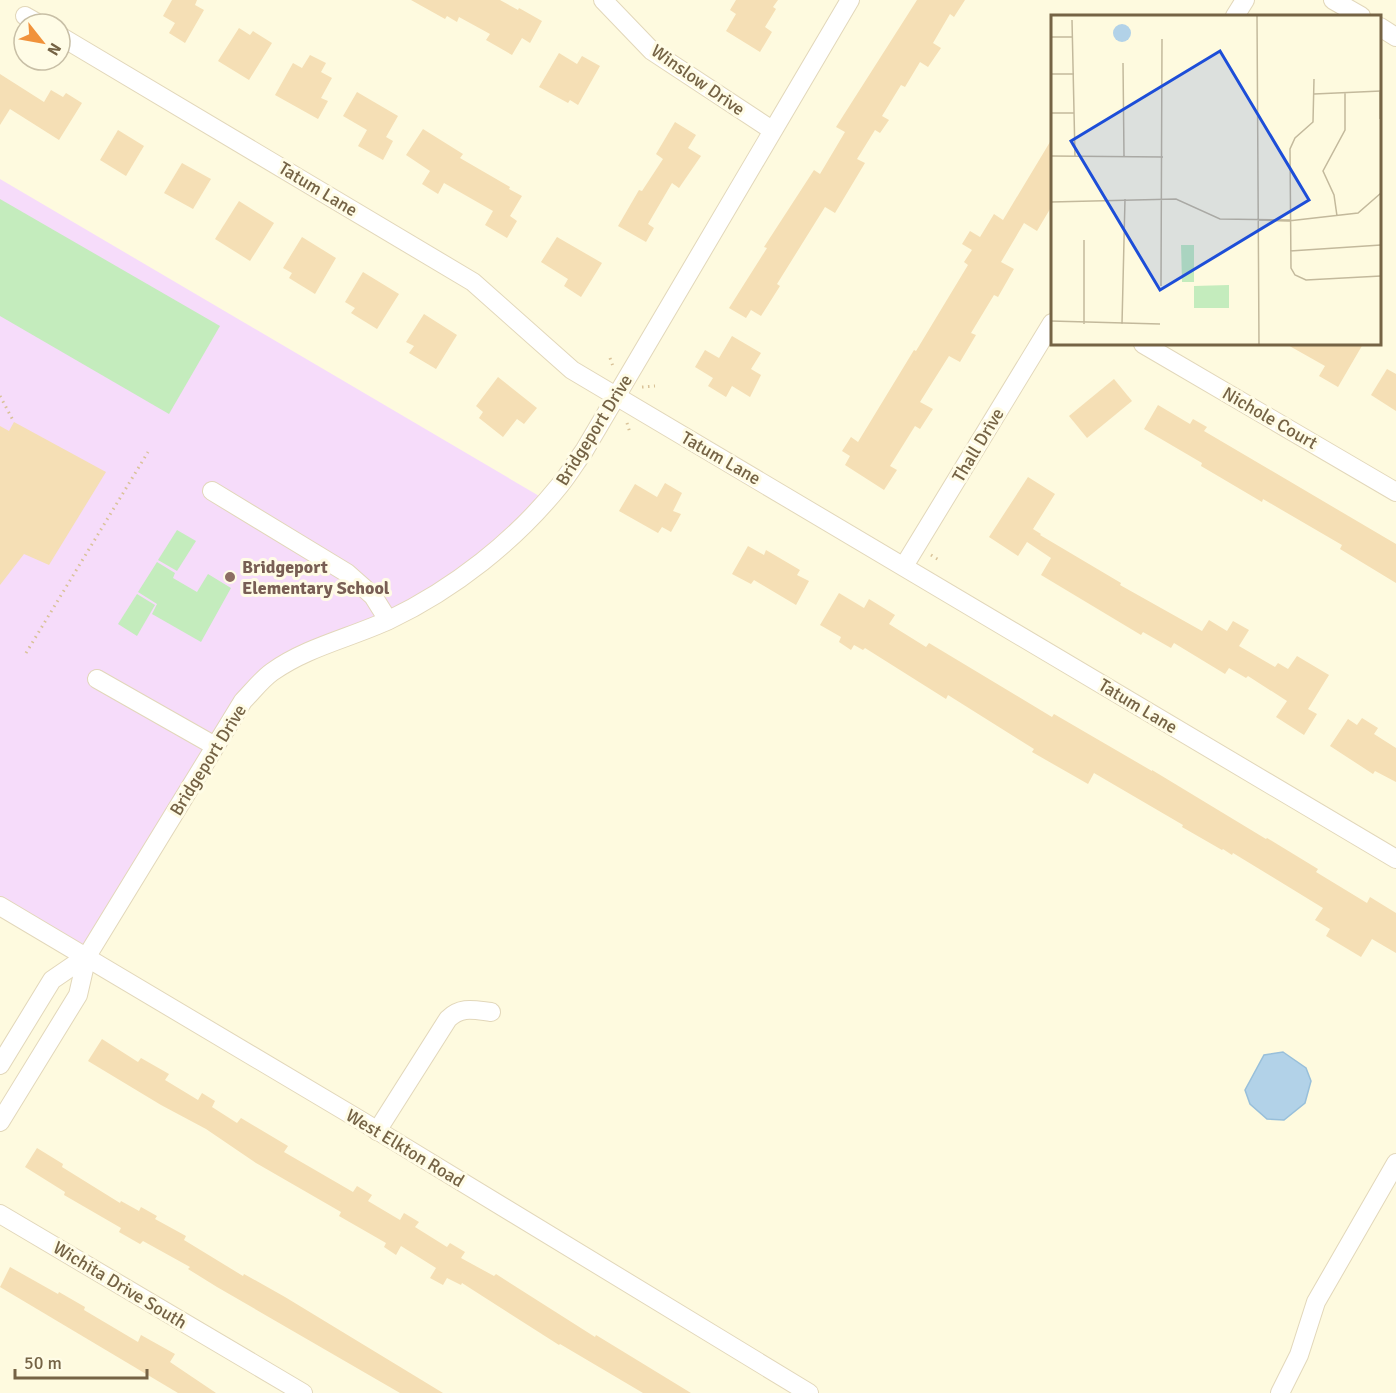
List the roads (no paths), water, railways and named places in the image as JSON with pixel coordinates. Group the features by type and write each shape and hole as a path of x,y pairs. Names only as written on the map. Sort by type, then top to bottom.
{"street":[{"name":"Winslow Drive","path":"603,0 652,51 772,130"},
{"name":"Bridgeport Drive","path":"87,956 243,701 271,673 306,652 388,620 440,592 481,562 521,527 560,485 584,451 850,0"},
{"path":"1236,15 1245,0"},
{"path":"1333,0 1359,15"},
{"path":"1381,28 1396,37"},
{"name":"Tatum Lane","path":"72,43 473,282 572,370 1396,859"},
{"name":"Thall Drive","path":"904,566 1051,326"},
{"name":"Nichole Court","path":"1145,345 1396,492"},
{"path":"212,491 347,573 373,596 388,620"},
{"path":"97,678 215,746"},
{"name":"West Elkton Road","path":"0,906 87,956 809,1393"},
{"path":"0,1065 52,980 87,956"},
{"path":"0,1122 78,995 87,956"},
{"path":"377,1131 448,1019 455,1012 464,1009 491,1012"},
{"path":"1280,1393 1299,1355 1316,1302 1396,1163"},
{"name":"Wichita Drive South","path":"0,1214 303,1393"}],"water":[{"path":"1283,1052 1306,1068 1311,1081 1305,1103 1284,1120 1267,1119 1250,1104 1245,1090 1264,1055"}],"place":[{"name":"Bridgeport Elementary School","path":"230,577"}]}
